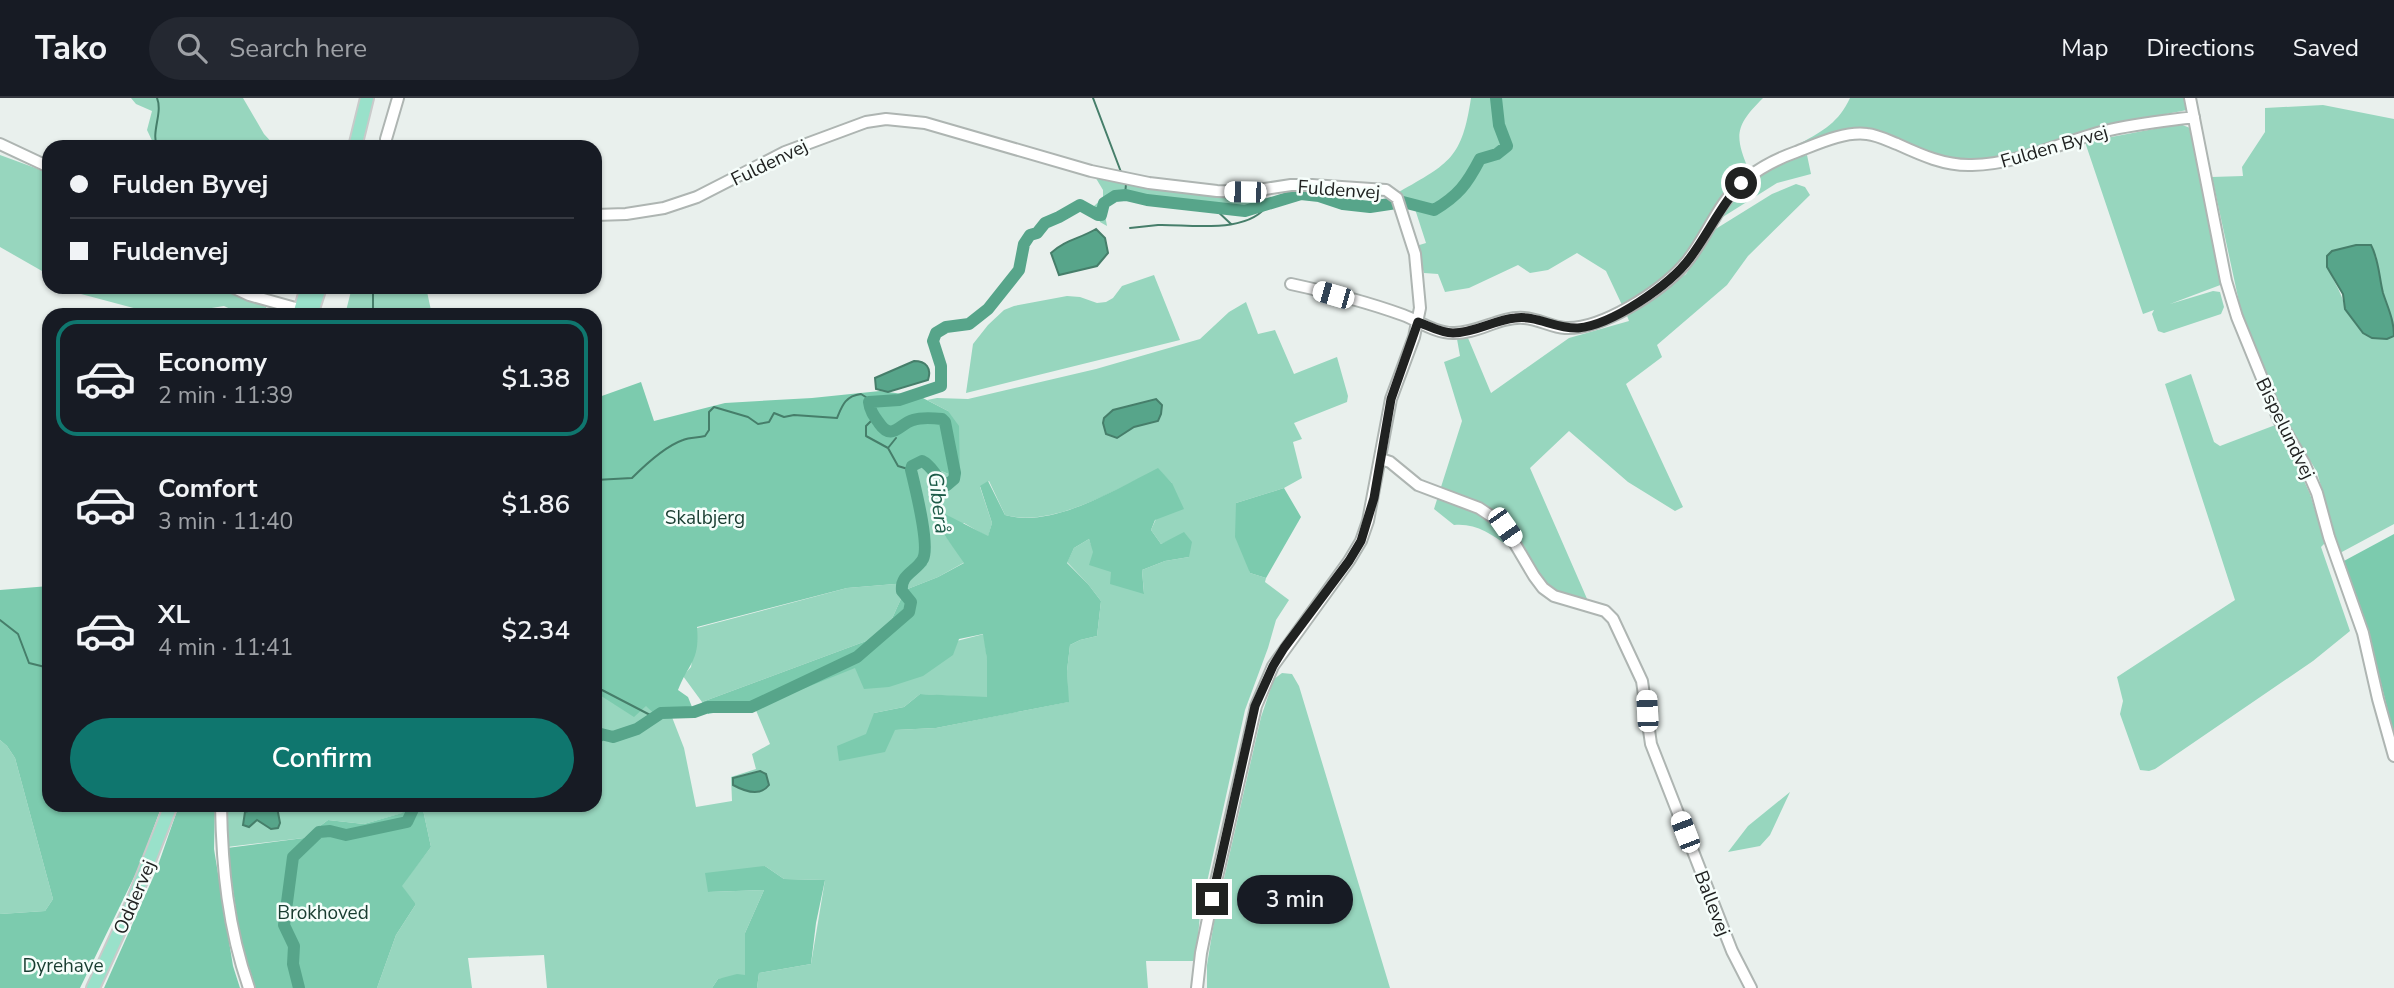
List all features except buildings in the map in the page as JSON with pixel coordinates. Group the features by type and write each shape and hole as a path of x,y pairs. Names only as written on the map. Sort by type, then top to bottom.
{"main road":[{"path":"355,140 367,99"},
{"name":"Oddervej","path":"93,988 133,901 168,812"}],"street":[{"path":"386,140 398,98"},
{"name":"Bispelundvej","path":"2190,98 2226,281 2236,315 2279,420 2304,463 2317,493 2329,537 2363,633 2394,756"},
{"name":"Fulden Byvej","path":"1291,284 1405,316 1452,333 1514,318 1536,319 1551,326 1579,328 1612,317 1682,268 1725,202 1741,183 1769,163 1793,153 1844,136 1869,134 1931,159 1972,165 2022,158 2123,127 2194,117"},
{"name":"Fuldenvej","path":"602,215 664,208 698,197 785,152 866,122 886,119 925,123 1091,171 1149,183 1245,192 1291,185 1312,185 1386,190 1397,198 1415,254 1419,292 1418,322 1391,399 1368,521 1361,541 1349,561 1273,666 1255,706 1212,899 1197,988"},
{"path":"0,145 42,164"},
{"path":"247,294 290,308"},
{"name":"Ballevej","path":"1381,459 1390,462 1418,485 1479,508 1494,518 1505,527 1543,587 1554,596 1605,611 1613,619 1646,694 1651,744 1732,951 1751,988"},
{"path":"221,812 222,857 230,915 249,988"}],"shaded area":[{"path":"131,98 243,98 270,140 152,140 147,130 152,111 136,104"},
{"path":"1471,98 1763,98 1747,116 1740,132 1741,148 1749,171 1743,171 1734,182 1679,264 1659,282 1622,305 1606,271 1577,253 1548,270 1530,273 1518,265 1469,288 1445,292 1438,274 1424,273 1416,246 1426,243 1415,209 1404,206 1399,192 1430,174 1451,157 1463,134"},
{"path":"1850,98 2186,98 2187,110 2130,121 2022,154 1997,158 1948,159 1931,155 1872,131 1798,148 1801,143 1835,120"},
{"path":"2323,105 2394,119 2394,326 2383,293 2376,255 2332,251 2327,257 2329,270 2345,309 2387,339 2394,336 2394,524 2340,553 2317,472 2288,424 2241,311 2212,177 2243,176 2242,167 2265,132 2265,108"},
{"path":"2180,124 2190,128 2223,284 2170,304 2213,291 2220,292 2224,307 2221,314 2164,333 2158,331 2152,314 2154,310 2143,314 2085,142"},
{"path":"0,155 42,170 42,271 0,247"},
{"path":"1807,155 1811,174 1777,183 1718,220 1737,195 1755,178 1777,165"},
{"path":"1094,175 1103,180 1142,187 1257,194 1277,206 1245,215 1117,198 1107,204 1107,226 1100,222 1094,206 1103,198 1103,190"},
{"path":"1796,184 1805,187 1810,195 1748,256 1727,285 1657,345 1662,357 1626,384 1683,507 1675,511 1628,482 1569,431 1530,468 1588,601 1554,591 1543,581 1513,530 1500,516 1486,508 1511,545 1508,546 1476,528 1454,525 1434,509 1462,421 1444,362 1460,356 1457,339 1468,338 1491,393 1569,338 1629,321 1626,313 1639,308 1686,274 1714,230 1772,194"},
{"path":"1096,229 1105,238 1108,253 1097,266 1059,275 1051,253"},
{"path":"2356,245 2371,245 2376,257 2393,325 2394,336 2387,339 2372,338 2363,333 2345,309 2343,294 2327,267 2327,256 2332,251"},
{"path":"1154,275 1180,340 966,393 973,344 1004,310 1067,296 1097,303 1106,302 1113,298 1122,286"},
{"path":"81,294 237,294 266,308 224,306 134,308"},
{"path":"350,294 428,294 430,308 347,308"},
{"path":"1246,302 1258,334 1275,330 1294,374 1337,357 1348,396 1347,402 1294,423 1302,439 1293,442 1302,478 1284,488 1236,503 1250,573 1266,578 1265,582 1289,600 1276,620 1245,710 1200,914 1196,961 1146,961 1148,988 757,988 759,973 811,964 825,880 784,879 765,866 708,892 764,890 745,933 745,976 718,979 712,988 547,988 544,955 468,958 472,988 377,988 396,935 416,904 401,886 431,847 424,812 602,812 602,694 646,705 653,713 670,712 684,748 696,807 732,801 731,777 756,769 752,754 770,744 755,708 855,667 984,634 987,698 920,694 904,707 874,713 895,730 936,728 1068,702 1070,645 1097,636 1101,601 1067,562 1074,548 1089,539 1104,564 1144,593 1142,570 1165,561 1189,557 1173,539 1161,544 1151,530 1172,483 1158,469 1083,505 1063,512 1024,518 1005,515 989,481 980,487 992,523 988,537 964,523 943,533 965,562 938,577 905,590 885,634 702,702 683,676 691,667 697,628 847,588 907,583 911,469 923,463 960,479 948,411 927,400 968,399 1096,369 1200,339 1229,312"},
{"path":"914,361 927,366 928,380 888,392 876,389 875,378"},
{"path":"2191,374 2214,442 2220,446 2278,424 2310,494 2325,543 2321,547 2350,631 2313,661 2155,769 2140,770 2120,714 2123,701 2117,677 2235,600 2165,384"},
{"path":"1156,399 1162,405 1158,421 1134,427 1117,438 1106,434 1104,418 1113,410"},
{"path":"1282,673 1292,674 1299,686 1390,988 1207,988 1207,965 1214,922 1261,717 1274,679"},
{"path":"0,740 15,758 53,899 45,911 0,914"},
{"path":"760,771 766,774 769,785 765,789 747,791 733,785 733,778"},
{"path":"1790,792 1770,835 1760,846 1728,852 1748,826"},
{"path":"228,812 404,812 364,824 328,820 304,838 227,847"},
{"path":"245,812 278,812 278,828 271,829 257,820 249,827 243,825"}],"green space":[{"name":"Skalbjerg","path":"641,382 654,421 725,403 880,391 919,396 948,411 959,426 960,479 923,463 911,469 927,565 907,583 847,588 697,627 695,654 678,690 688,697 694,712 653,713 646,706 634,717 602,696 602,396"},
{"path":"1158,468 1172,483 1184,509 1155,520 1151,530 1161,544 1184,532 1192,542 1189,557 1165,561 1142,570 1144,594 1110,584 1111,572 1089,565 1093,552 1089,539 1074,548 1067,563 1101,601 1097,636 1070,645 1067,671 1069,702 936,728 895,730 885,752 839,761 837,746 866,734 874,713 904,707 920,694 987,697 987,660 983,634 959,639 953,655 923,676 889,687 864,689 855,668 755,708 708,714 702,702 885,634 905,590 964,563 943,533 943,513 988,536 992,523 980,486 988,481 1005,515 1043,517 1083,505"},
{"path":"1284,488 1301,517 1266,578 1250,573 1235,537 1236,503"},
{"path":"2394,534 2394,735 2365,620 2342,562"},
{"name":"Dyrehave","path":"42,587 42,812 159,812 140,865 80,988 0,988 0,914 45,911 53,899 15,758 0,740 0,590"},
{"path":"177,812 215,812 214,849 233,966 240,988 104,988 156,871"},
{"name":"Brokhoved","path":"424,812 431,847 402,886 416,904 396,935 377,988 255,988 242,952 227,848 304,838 328,820 364,824 402,813"},
{"path":"765,866 784,879 825,880 811,964 759,973 757,988 712,988 718,979 737,974 745,975 745,933 764,890 708,892 705,873"}],"waterway":[{"path":"156,140 159,110 157,98"},
{"path":"1093,98 1121,172"},
{"name":"Giberå","path":"602,734 613,737 637,729 661,713 694,712 708,707 751,707 857,657 909,612 911,602 902,591 903,581 923,559 925,552 912,466 922,461 947,485 954,479 955,473 945,422 942,419 916,419 896,430 888,431 874,416 869,402 899,400 941,386 941,366 933,341 936,333 946,327 969,324 988,309 1019,270 1024,244 1030,235 1037,233 1045,223 1080,205 1101,215 1104,203 1115,196 1126,195 1147,200 1245,211 1301,194 1319,196 1343,204 1370,207 1403,202 1434,210 1461,189 1480,159 1497,154 1507,146 1499,125 1496,98"},
{"path":"1125,195 1126,184"},
{"path":"1130,228 1233,224 1259,214 1268,204"},
{"path":"1214,208 1231,224"},
{"path":"373,294 373,308"},
{"path":"602,480 632,478 676,443 705,436 709,430 709,412 714,407 748,417 758,424 769,422 774,413 784,417 794,415 837,418 851,397 861,394 872,401"},
{"path":"875,417 866,426 866,436 888,448 898,466 911,470"},
{"path":"888,448 896,438"},
{"path":"0,620 18,634 29,663 42,666"},
{"path":"602,690 654,717"},
{"name":"Giberå","path":"299,988 293,964 294,946 284,925 293,857 319,832 330,831 346,835 407,822 412,812"}],"route":[{"path":"1212,899 1255,706 1284,648 1361,541 1374,498 1391,399 1418,322 1452,333 1524,317 1551,326 1579,328 1612,317 1682,268 1725,202 1741,183"}]}
